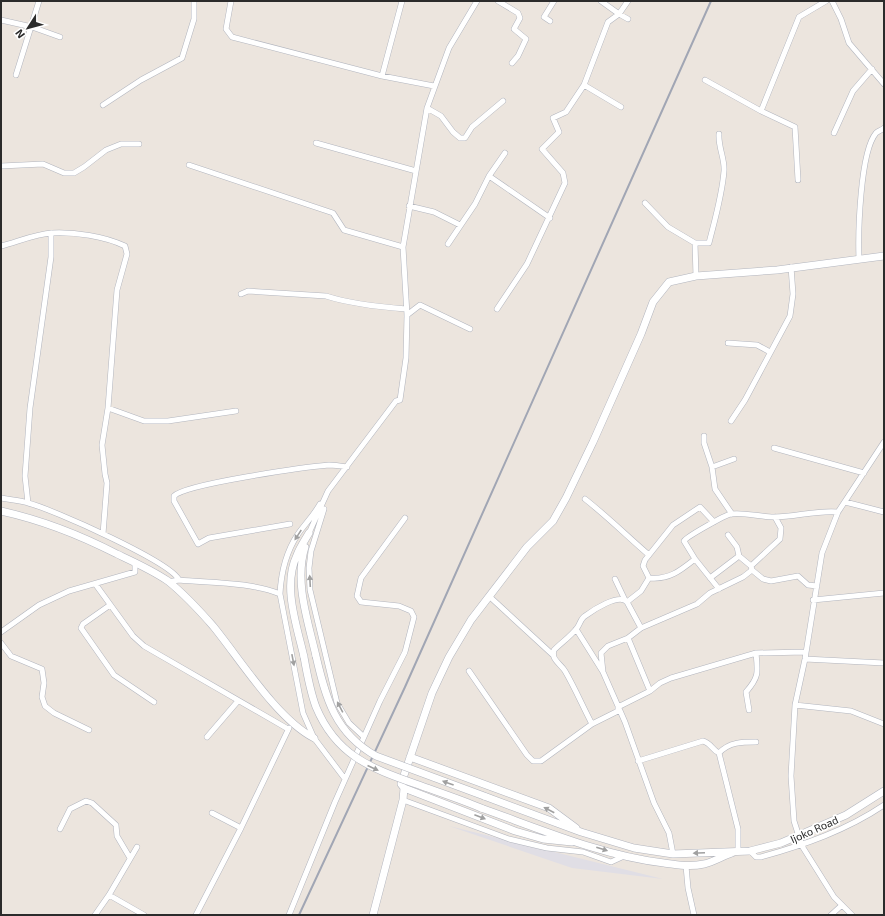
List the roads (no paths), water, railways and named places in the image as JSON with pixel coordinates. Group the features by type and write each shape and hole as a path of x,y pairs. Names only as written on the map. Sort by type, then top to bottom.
{"main road":[{"path":"373,915 403,800 404,788 401,784 432,693 449,657 471,620 527,547 553,521 566,498 635,349 653,302 669,282 696,276 884,256"},
{"path":"1,511 38,520 78,535 135,562 168,582 186,597 212,625 291,727 314,738"},
{"path":"309,533 296,556 292,574 291,599 310,689 316,707 332,735 349,753 369,766 481,808 578,842 624,856 686,866 704,864 738,850"},
{"name":"Ijoko Road","path":"309,533 302,556 300,571 303,598 324,691 330,707 346,732 362,749 386,760 581,832 634,848 657,853 673,854 738,850 750,851 781,843 846,815 882,793"},
{"path":"410,757 549,808 581,832"},
{"path":"404,788 543,839 562,842 578,842"}],"street":[{"path":"16,75 39,1"},
{"path":"103,105 141,80 182,58 194,19 194,1"},
{"path":"231,1 226,29 232,37 382,76 434,86"},
{"path":"382,76 402,1"},
{"path":"345,779 314,738 304,713 280,594 281,578 288,553 298,534 313,516 328,491 396,401 400,400 406,358 406,312 403,247 427,108 449,48 477,1"},
{"path":"498,1 518,13 520,18 514,29 526,39 518,56 512,63"},
{"path":"550,20 544,17 554,1"},
{"path":"601,1 628,19"},
{"path":"497,309 527,264 550,218 565,183 563,173 542,149 559,132 553,118 566,112 584,85 608,22 619,14 628,1"},
{"path":"761,111 798,16 826,1"},
{"path":"832,1 841,19 849,43 884,84"},
{"path":"1,20 32,27 60,37"},
{"path":"834,133 853,91 872,69"},
{"path":"705,80 761,111 796,127 798,180"},
{"path":"584,85 621,107"},
{"path":"427,108 441,116 453,132 460,138 465,138 472,127 503,101"},
{"path":"859,259 860,215 866,163 871,143 877,133 884,128"},
{"path":"645,203 668,227 695,243 709,243 715,217 720,204 725,169 718,141 719,134"},
{"path":"316,143 416,171"},
{"path":"1,166 43,164 64,173 74,172 84,167 106,150 121,144 139,144"},
{"path":"448,244 476,204 488,176 505,153"},
{"path":"189,165 334,213 344,230 403,247"},
{"path":"488,176 550,218"},
{"path":"409,206 434,212 460,225"},
{"path":"28,503 25,476 30,408 51,257 51,233"},
{"path":"1,246 51,233 87,235 117,242 125,246 127,254 117,290 108,408 102,445 107,483 103,534"},
{"path":"695,243 696,276"},
{"path":"730,421 745,400 790,316 793,294 791,267"},
{"path":"241,294 248,291 326,296 406,312 420,305 470,329"},
{"path":"728,343 756,346 770,352"},
{"path":"108,408 144,421 168,422 236,412"},
{"path":"704,436 704,443 712,467 715,489 732,514"},
{"path":"852,915 834,897 802,846 794,821 791,776 795,705 805,659 813,600 817,586 822,553 838,512 884,442"},
{"path":"774,448 864,473"},
{"path":"712,467 734,459"},
{"path":"290,524 216,537 201,541 198,544 174,501 174,496 178,492 190,488 242,478 329,465 347,467"},
{"path":"309,533 328,491"},
{"path":"328,491 311,551 309,568 310,590 338,703 349,723 364,737"},
{"path":"1,498 28,503 103,534 166,568 177,576 179,580"},
{"path":"585,499 613,521 623,533 649,556"},
{"path":"845,502 884,512"},
{"path":"649,578 643,566 673,524 697,508 700,508 714,522"},
{"path":"719,589 695,559 684,541 686,537 725,516 732,514 775,517 822,510 838,512"},
{"path":"603,672 601,653 608,646 628,638 641,628 669,615 681,612 752,568 780,539 781,528 775,517"},
{"path":"290,915 345,779 405,652 414,617 411,610 361,602 357,596 361,578 405,518"},
{"path":"728,535 737,547 739,556 763,579 771,581 798,576 808,585 817,586"},
{"path":"710,578 739,556"},
{"path":"649,578 660,579 668,577 678,572 695,559"},
{"path":"1,632 40,605 69,591 96,585 135,572 135,562"},
{"path":"553,655 554,650 576,629 584,616 618,599 626,601 641,591 649,578"},
{"path":"615,579 641,628"},
{"path":"168,582 179,580 228,584 270,590 280,594"},
{"path":"96,585 133,636 144,646 238,701 291,727 196,915"},
{"path":"813,600 884,593"},
{"path":"490,597 553,655 554,659 564,670 592,724"},
{"path":"110,605 83,624 81,628 114,675 154,702"},
{"path":"576,629 603,672 668,833 673,854"},
{"path":"628,638 650,691"},
{"path":"1,644 11,656 42,669 44,683 42,697 45,706 54,713 89,730"},
{"path":"618,707 650,691 660,683 671,678 756,653 805,652"},
{"path":"749,710 746,692 756,680 758,674 756,653"},
{"path":"805,659 884,663"},
{"path":"469,671 515,738 533,761 540,761 592,724 618,712 618,707"},
{"path":"207,737 238,701"},
{"path":"795,705 851,711 884,724"},
{"path":"638,761 703,741 708,742 714,751 719,753"},
{"path":"719,753 724,748 735,743 756,742"},
{"path":"719,753 738,829 738,850"},
{"path":"750,851 756,857 761,858 802,846 868,816 884,804 882,793"},
{"path":"403,800 509,839 547,848 583,852 611,862 624,856"},
{"path":"60,829 70,809 86,801 92,803 116,825 118,836 130,858"},
{"path":"212,813 241,828"},
{"path":"95,915 109,895 137,847"},
{"path":"686,866 688,888 694,915"},
{"path":"109,895 144,915"},
{"path":"831,915 842,905"}],"railway":[{"path":"299,915 405,687 711,1"}]}
